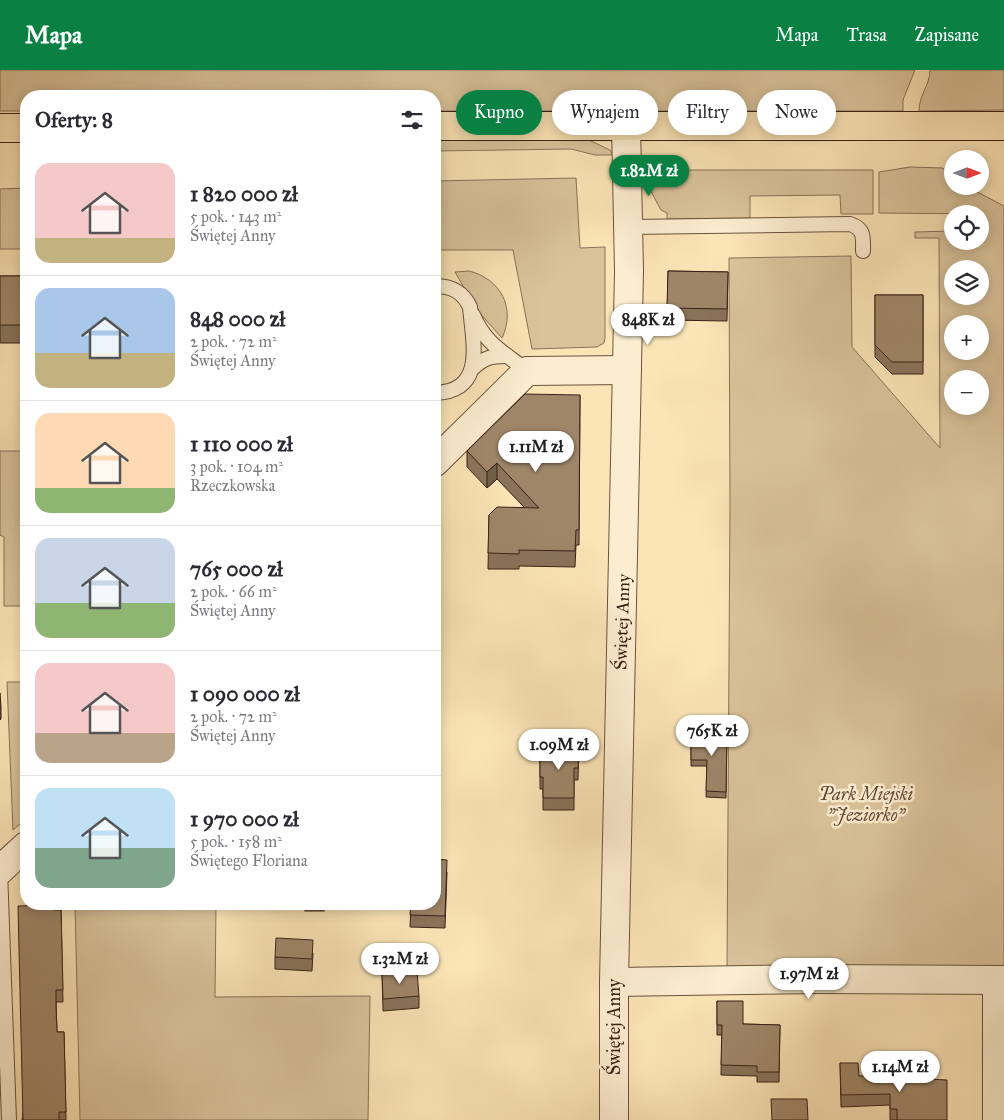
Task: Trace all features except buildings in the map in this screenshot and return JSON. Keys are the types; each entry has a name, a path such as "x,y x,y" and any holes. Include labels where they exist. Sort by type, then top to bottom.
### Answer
{"main road":[{"path":"441,126 552,125"},
{"path":"658,125 1004,126"},
{"path":"0,128 20,128"}],"street":[{"name":"Świętej Anny","path":"614,1120 614,982 627,370 626,135"},
{"path":"441,455 516,363 627,370"},
{"path":"0,870 20,852"},
{"path":"614,982 818,979 1001,980 997,1120"}],"lane":[{"path":"628,227 850,224 858,227 863,233 864,251"},
{"path":"441,286 450,287 459,291 466,298 484,335 516,363"},
{"path":"470,307 473,368"},
{"path":"441,392 454,391 463,386 473,368 482,360 493,356 516,363"},
{"path":"0,870 9,1120"}],"green space":[{"path":"0,70 915,70 903,100 903,111 836,111 836,90 757,90 757,111 747,111 747,90 668,90 668,111 658,111 658,90 552,90 552,111 542,111 542,90 456,90 456,111 441,111 441,90 20,90 20,111 0,111"},
{"path":"930,70 1004,70 1004,110 919,111 919,105"},
{"path":"441,140 589,140 610,150 613,155 595,155 571,149 441,151"},
{"name":"Park Miejski \"Jeziorko\"","path":"910,167 943,168 944,195 983,195 1004,206 1004,967 727,967 730,507 729,258 851,256 852,347 940,448 939,238 915,238 915,232 944,231 944,250 989,250 989,205 944,205 944,214 879,213 879,172"},
{"path":"650,170 873,170 873,214 841,214 840,195 750,196 750,218 667,219 667,213 661,210 646,182 646,174"},
{"path":"576,178 580,248 605,247 604,343 597,347 532,349 513,250 441,250 441,181"},
{"path":"20,188 20,249 0,249 0,189"},
{"path":"469,271 490,281 503,296 507,316 502,338 477,310 455,272"},
{"path":"0,451 20,451 20,606 4,606 4,537 0,535"},
{"path":"7,682 20,682 20,824 13,830"},
{"path":"75,910 216,910 215,997 370,996 368,1120 80,1120"}]}
